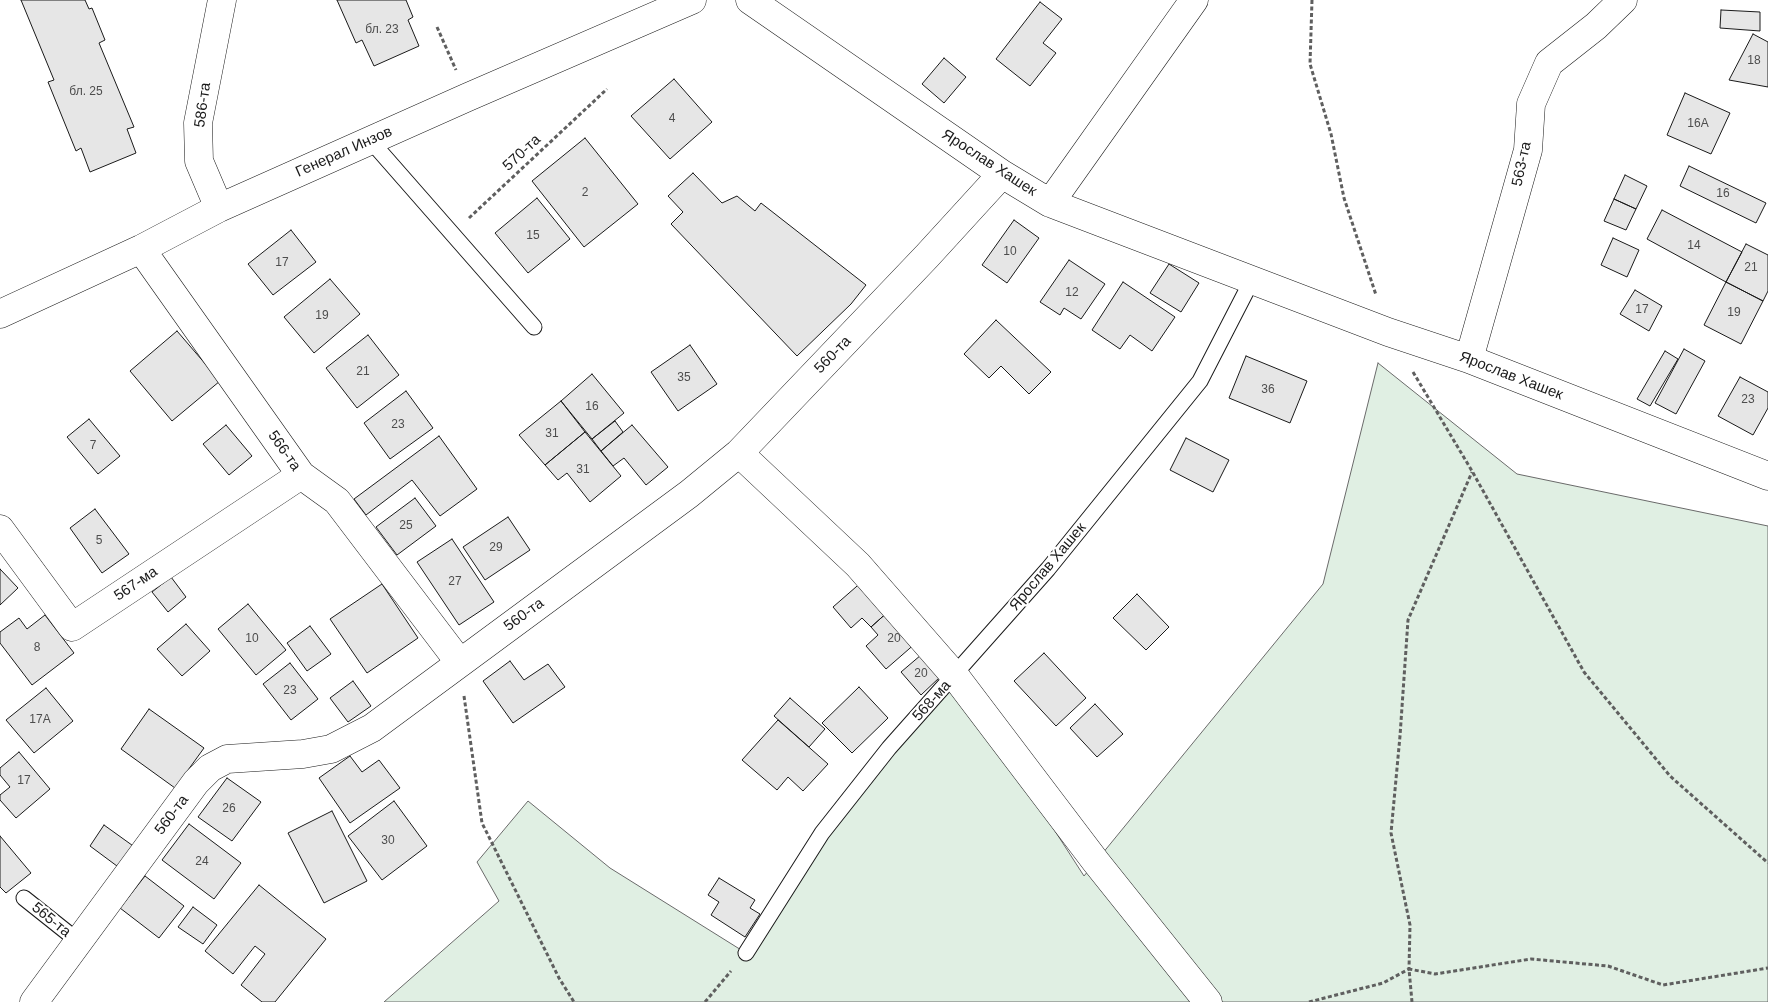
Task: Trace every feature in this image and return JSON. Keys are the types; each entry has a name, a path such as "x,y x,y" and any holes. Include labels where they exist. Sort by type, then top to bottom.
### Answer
{"street":[{"name":"586-та","path":"219,208 200,161 198,123 222,0"},
{"name":"Генерал Инзов","path":"0,314 141,249 219,208 692,0"},
{"name":"Ярослав Хашек","path":"750,0 1002,174 1050,203 1388,332 1469,359 1768,476"},
{"path":"1050,203 1194,0"},
{"name":"563-та","path":"1469,359 1528,150 1531,104 1534,96 1549,63 1596,26 1623,0"},
{"name":"560-та","path":"34,1002 196,782 210,768 227,758 303,754 331,749 372,728 689,494 739,453 927,256 1002,174"},
{"name":"566-та","path":"141,249 301,475 337,501 460,663"},
{"name":"568-ма","path":"739,453 858,565 955,676"},
{"name":"567-ма","path":"0,529 72,627 301,475"},
{"path":"955,676 1096,862 1208,1002"}],"lane":[{"path":"370,140 534,327"},
{"name":"Ярослав Хашек","path":"955,676 1048,569 1200,381 1252,280"},
{"name":"568-ма","path":"746,953 822,833 889,748 955,676"},
{"name":"565-та","path":"24,898 78,941"}],"path":[{"path":"1312,0 1310,64 1331,134 1344,198 1388,332 1472,471 1584,672 1670,776 1768,863"},
{"path":"437,27 468,97"},
{"name":"570-та","path":"452,234 607,89"},
{"path":"1412,1002 1409,969 1410,925 1391,833 1408,620 1472,471"},
{"path":"460,663 482,823 559,978 574,1002"},
{"path":"705,1002 746,953"},
{"path":"1309,1002 1383,983 1409,969 1434,974 1531,959 1608,966 1663,985 1768,968"}],"green space":[{"path":"1378,363 1517,474 1768,526 1768,1002 384,1002 499,901 477,862 528,801 610,868 746,953 822,833 955,676 1084,876 1323,584"}],"building":[{"path":"21,0 85,0 89,9 92,8 105,40 99,43 134,127 127,129 136,153 90,172 81,148 76,151 48,82 54,80"},
{"path":"337,0 406,0 413,17 408,20 419,46 374,66 362,40 356,43"},
{"path":"1040,2 1062,19 1043,43 1056,53 1030,86 996,59"},
{"path":"1721,10 1760,12 1760,31 1720,28"},
{"path":"1753,34 1768,42 1768,87 1729,80"},
{"path":"944,58 966,77 944,103 922,84"},
{"path":"674,79 712,122 670,159 631,116"},
{"path":"1685,93 1730,113 1711,154 1667,135"},
{"path":"585,138 638,204 584,247 532,181"},
{"path":"1689,166 1766,203 1756,223 1680,186"},
{"path":"693,173 722,203 737,196 755,211 761,203 866,285 851,304 797,356 671,224 683,212 668,196"},
{"path":"1625,175 1647,186 1636,209 1614,199"},
{"path":"537,198 570,239 528,273 495,233"},
{"path":"1614,199 1636,209 1626,230 1604,221"},
{"path":"1662,210 1742,252 1726,282 1647,239"},
{"path":"1014,220 1039,238 1007,283 982,265"},
{"path":"291,230 316,262 273,295 248,264"},
{"path":"1613,238 1639,250 1627,277 1601,265"},
{"path":"1746,244 1768,255 1768,291 1763,301 1726,282"},
{"path":"1069,260 1105,284 1081,319 1064,308 1060,315 1040,302"},
{"path":"1169,264 1199,283 1181,312 1150,293"},
{"path":"330,279 360,314 314,353 284,317"},
{"path":"1123,282 1175,317 1152,351 1130,335 1120,349 1092,330"},
{"path":"1726,282 1763,301 1741,344 1704,325"},
{"path":"1635,290 1662,306 1649,331 1620,314"},
{"path":"996,320 1051,372 1029,394 1001,366 989,378 964,354"},
{"path":"177,331 220,381 172,421 130,371"},
{"path":"368,335 399,375 357,408 326,368"},
{"path":"690,345 717,384 678,411 651,372"},
{"path":"1684,349 1705,361 1676,414 1655,403"},
{"path":"1665,351 1678,359 1650,406 1637,399"},
{"path":"1246,356 1307,381 1290,423 1229,398"},
{"path":"592,374 624,413 592,439 561,401"},
{"path":"1740,377 1768,392 1768,408 1753,435 1718,416"},
{"path":"406,391 433,428 390,459 364,423"},
{"path":"561,401 585,432 545,465 519,435"},
{"path":"89,419 120,456 98,474 67,437"},
{"path":"615,421 623,432 601,451 592,439"},
{"path":"226,425 252,456 229,475 203,444"},
{"path":"632,425 668,467 646,485 624,458 613,466 601,451"},
{"path":"585,432 621,476 590,502 567,473 558,480 545,465"},
{"path":"439,436 477,489 440,516 412,480 366,515 354,499"},
{"path":"1186,438 1229,460 1213,492 1170,470"},
{"path":"415,498 436,526 397,555 376,527"},
{"path":"95,509 129,554 102,573 70,528"},
{"path":"508,517 530,550 485,580 463,547"},
{"path":"452,539 494,602 459,625 417,562"},
{"path":"0,569 18,588 0,605"},
{"path":"171,577 186,597 168,612 152,592"},
{"path":"864,580 890,610 871,627 862,618 851,628 833,607"},
{"path":"382,584 418,638 367,673 330,619"},
{"path":"1137,594 1169,627 1146,650 1113,618"},
{"path":"248,604 286,650 256,675 218,629"},
{"path":"890,610 917,642 886,669 866,646 878,635 871,627"},
{"path":"45,615 74,653 32,685 0,643 0,632 19,618 27,629"},
{"path":"186,624 210,651 182,676 157,649"},
{"path":"310,626 331,654 307,671 287,643"},
{"path":"1044,653 1086,698 1056,726 1014,681"},
{"path":"921,655 940,677 921,695 901,672"},
{"path":"510,661 524,680 548,664 565,687 513,723 483,681"},
{"path":"290,663 318,699 291,720 263,684"},
{"path":"353,681 371,706 348,722 330,698"},
{"path":"859,687 888,718 852,753 822,723"},
{"path":"46,688 73,721 34,753 6,720"},
{"path":"790,698 825,729 809,747 774,716"},
{"path":"1095,704 1123,734 1097,757 1070,728"},
{"path":"149,709 204,748 175,788 121,749"},
{"path":"778,720 828,764 803,791 788,777 777,790 742,760"},
{"path":"19,752 50,789 16,818 0,800 0,795 10,787 0,775 0,768"},
{"path":"350,756 362,772 379,760 400,788 350,823 319,778"},
{"path":"227,778 261,802 232,841 198,817"},
{"path":"394,801 427,846 382,880 348,836"},
{"path":"332,811 367,881 324,903 288,833"},
{"path":"189,824 241,863 214,899 162,860"},
{"path":"104,825 136,848 121,869 90,846"},
{"path":"0,836 31,873 6,893 0,887"},
{"path":"145,876 184,906 159,938 120,908"},
{"path":"719,878 755,900 750,908 760,914 745,937 711,915 719,902 708,895"},
{"path":"259,885 326,939 275,1002 262,1002 241,985 265,954 255,946 233,974 205,951"},
{"path":"193,907 217,925 203,944 178,927"}]}
